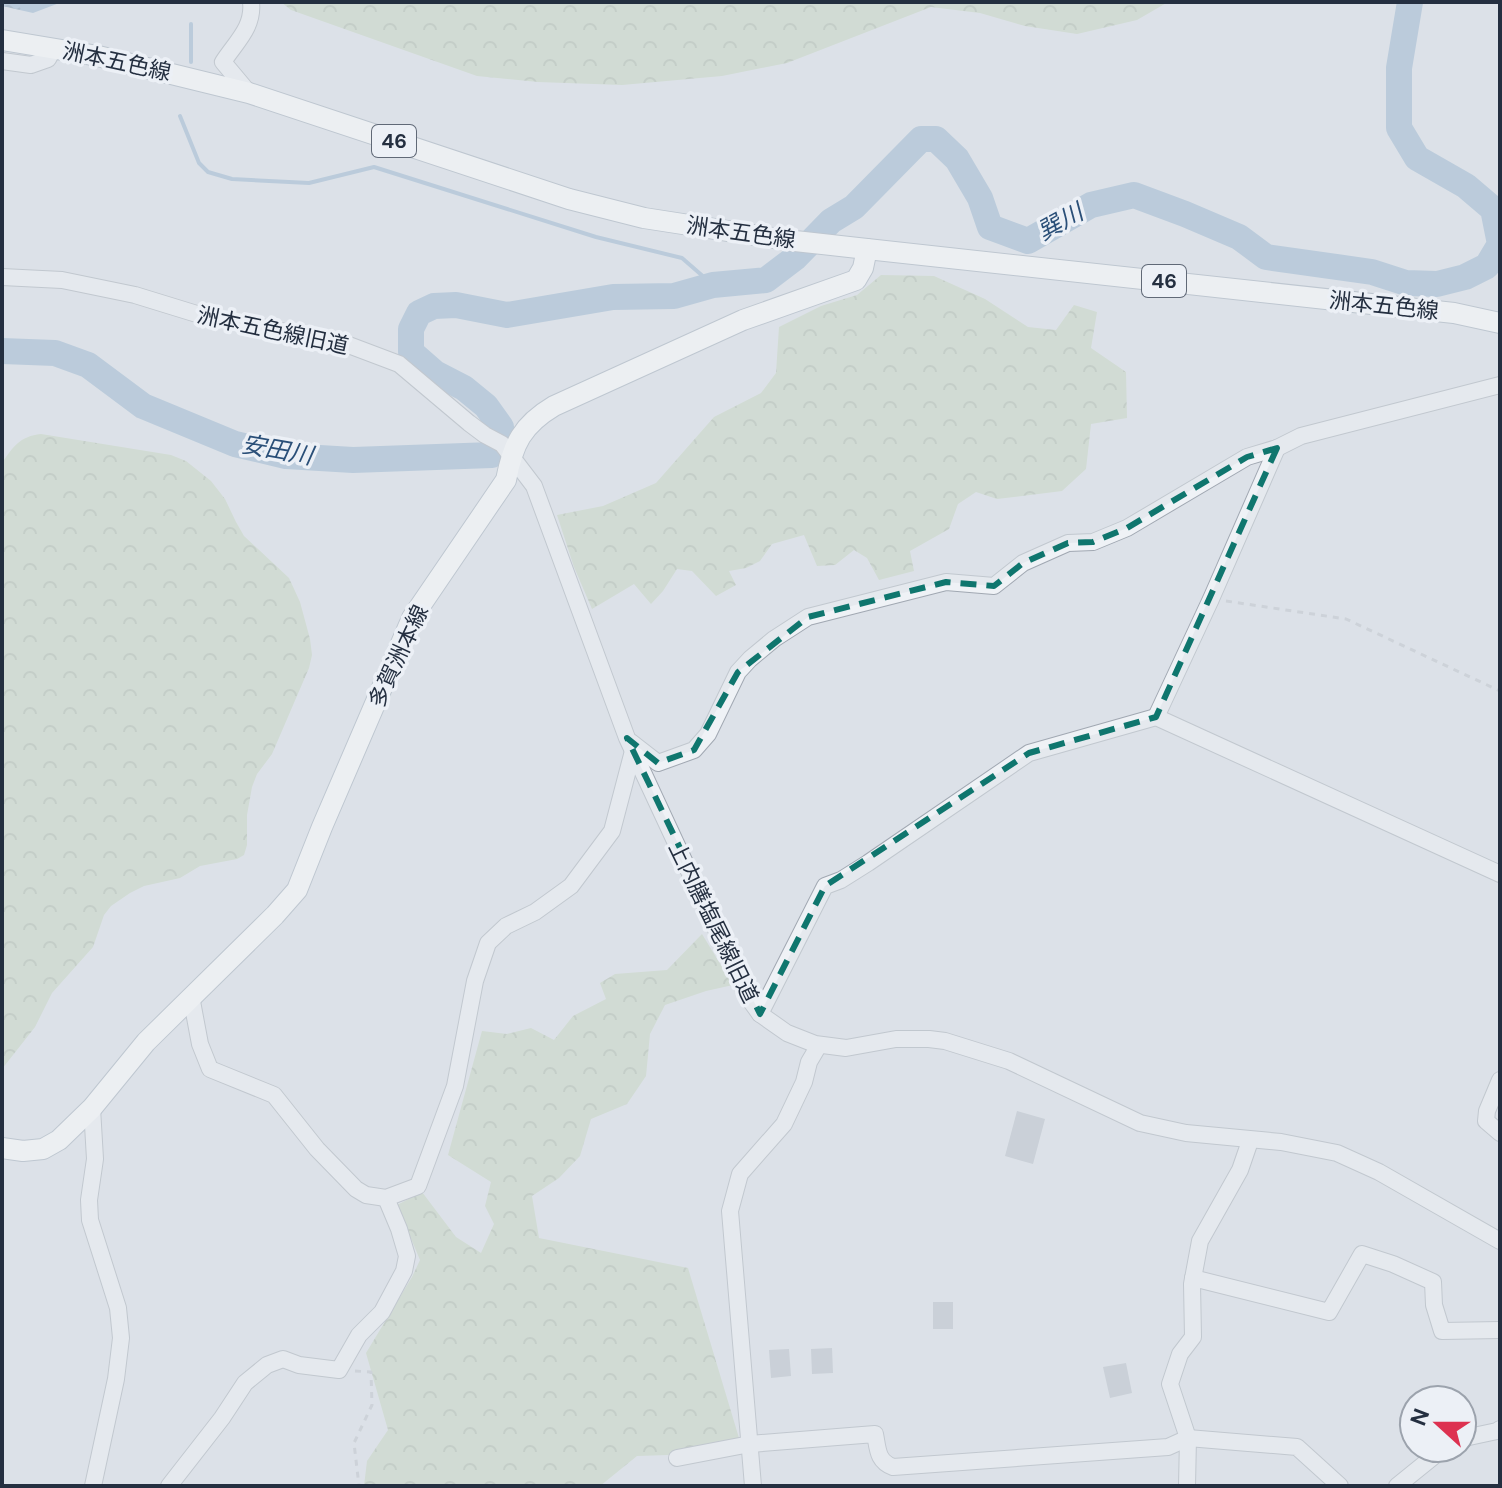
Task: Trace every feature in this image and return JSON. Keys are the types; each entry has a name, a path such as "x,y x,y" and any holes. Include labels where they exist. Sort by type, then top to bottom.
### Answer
{"main road":[{"name":"洲本五色線","path":"2,40 127,63 249,93 569,199 644,218 786,240 1454,313 1500,323"},
{"name":"多賀洲本線","path":"2,1148 23,1151 43,1149 59,1140 92,1108 146,1042 297,890 412,618 506,480 506,450 534,418 743,320 856,280 863,268 867,249"}],"street":[{"path":"249,93 223,62 245,34 252,12 251,2"},
{"path":"2,61 31,65 48,59 54,48"},
{"name":"洲本五色線旧道","path":"2,277 62,280 135,295 200,315 346,344 399,364 506,450"},
{"path":"191,996 200,1044 210,1069 274,1095 317,1149 356,1189 366,1195 386,1198 418,1186 455,1086 475,981 488,943 506,926 535,912 571,886 612,831 630,744 658,763 694,750 708,734 738,672 774,639 808,617 946,582 994,586 1023,563 1068,543 1093,542 1127,528 1247,457 1277,448 1301,436 1500,385"},
{"path":"1156,717 1277,448"},
{"name":"上内膳塩尾線旧道","path":"506,450 534,486 630,744 747,996 760,1014 787,1033 819,1045 846,1048 896,1039 958,1043 1009,1061 1140,1123 1186,1133 1281,1142 1337,1153 1379,1172 1500,1241"},
{"path":"760,1014 825,886 868,863 1029,753 1156,717 1500,874"},
{"path":"753,1486 730,1211 740,1174 784,1124 819,1045"},
{"path":"1500,1080 1486,1121 1500,1133"},
{"path":"92,1108 95,1159 89,1200 90,1220 118,1308 121,1338 116,1379 93,1486"},
{"path":"1187,1486 1188,1438 1170,1384 1180,1354 1193,1337 1193,1278 1200,1241 1240,1170 1250,1141"},
{"path":"169,1486 245,1383 267,1365 283,1359 299,1365 339,1370 359,1335 382,1312 404,1271 407,1256 386,1198"},
{"path":"1193,1278 1329,1312 1362,1254 1433,1282 1434,1305 1442,1331 1500,1330"},
{"path":"1478,1435 1500,1429"},
{"path":"677,1458 750,1444 875,1434 879,1457 893,1467 1168,1447 1188,1438 1297,1447 1340,1486"},
{"path":"1397,1486 1424,1464"}],"path":[{"path":"1211,599 1346,619 1500,691"},
{"path":"339,1370 371,1372 372,1405 354,1443 359,1486"}],"highlighted area":[{"path":"1277,448 1156,717 1029,753 825,886 760,1014 627,738 658,763 694,750 738,672 808,617 946,582 994,586 1023,563 1068,543 1093,542 1127,528 1247,457"}],"green space":[{"path":"281,2 1168,2 1137,20 1077,34 1025,26 980,13 931,7 787,63 722,76 622,85 477,76 291,10"},
{"path":"881,275 934,276 985,299 1028,327 1056,330 1074,305 1097,312 1091,348 1126,372 1127,418 1091,424 1086,469 1062,491 997,499 976,492 958,504 949,529 910,551 914,571 879,580 867,558 854,550 835,565 817,566 804,535 772,544 760,561 729,571 736,585 716,596 692,571 677,569 651,604 634,584 592,609 557,515 603,506 656,483 714,417 761,393 776,373 779,327 821,306 857,295"},
{"path":"41,434 171,455 186,461 211,481 225,499 244,536 289,578 300,602 312,655 272,754 257,774 252,787 244,855 200,866 180,878 144,886 111,906 104,915 93,947 52,993 35,1027 2,1069 2,463 22,440"},
{"path":"702,934 733,985 665,1005 650,1034 646,1076 627,1104 591,1119 580,1156 559,1178 532,1196 539,1238 688,1268 739,1438 668,1455 637,1456 600,1486 364,1486 367,1461 388,1430 366,1353 420,1260 397,1205 422,1192 456,1237 481,1253 494,1224 485,1206 491,1182 448,1155 482,1031 507,1034 531,1028 554,1040 573,1016 606,999 600,983 615,974 667,970"}],"water":[{"path":"2,2 62,2 33,13 2,6"}],"building":[{"path":"1017,1111 1045,1119 1033,1164 1005,1156"},
{"path":"933,1302 953,1302 953,1329 933,1329"},
{"path":"832,1348 833,1373 812,1374 811,1349"},
{"path":"789,1349 791,1376 771,1378 769,1350"},
{"path":"1126,1363 1132,1393 1110,1398 1103,1367"}],"waterway":[{"name":"巽川","path":"2,351 55,353 88,365 143,406 235,444 286,456 353,460 492,455 501,427 486,406 464,388 435,373 411,352 411,329 419,313 434,306 456,305 507,315 613,297 674,296 713,285 766,280 795,258 831,221 854,207 921,139 936,139 957,159 980,198 990,227 1028,241 1091,205 1134,195 1239,237 1266,257 1372,272 1406,283 1437,284 1465,277 1487,266 1500,244 1493,209 1466,186 1417,158 1399,128 1399,68 1410,2"},
{"path":"191,24 191,62"},
{"path":"180,116 199,163 208,172 232,179 309,183 374,167 596,237 682,258 713,285"}],"water label":[{"name":"安田川","path":"277,450"}]}
